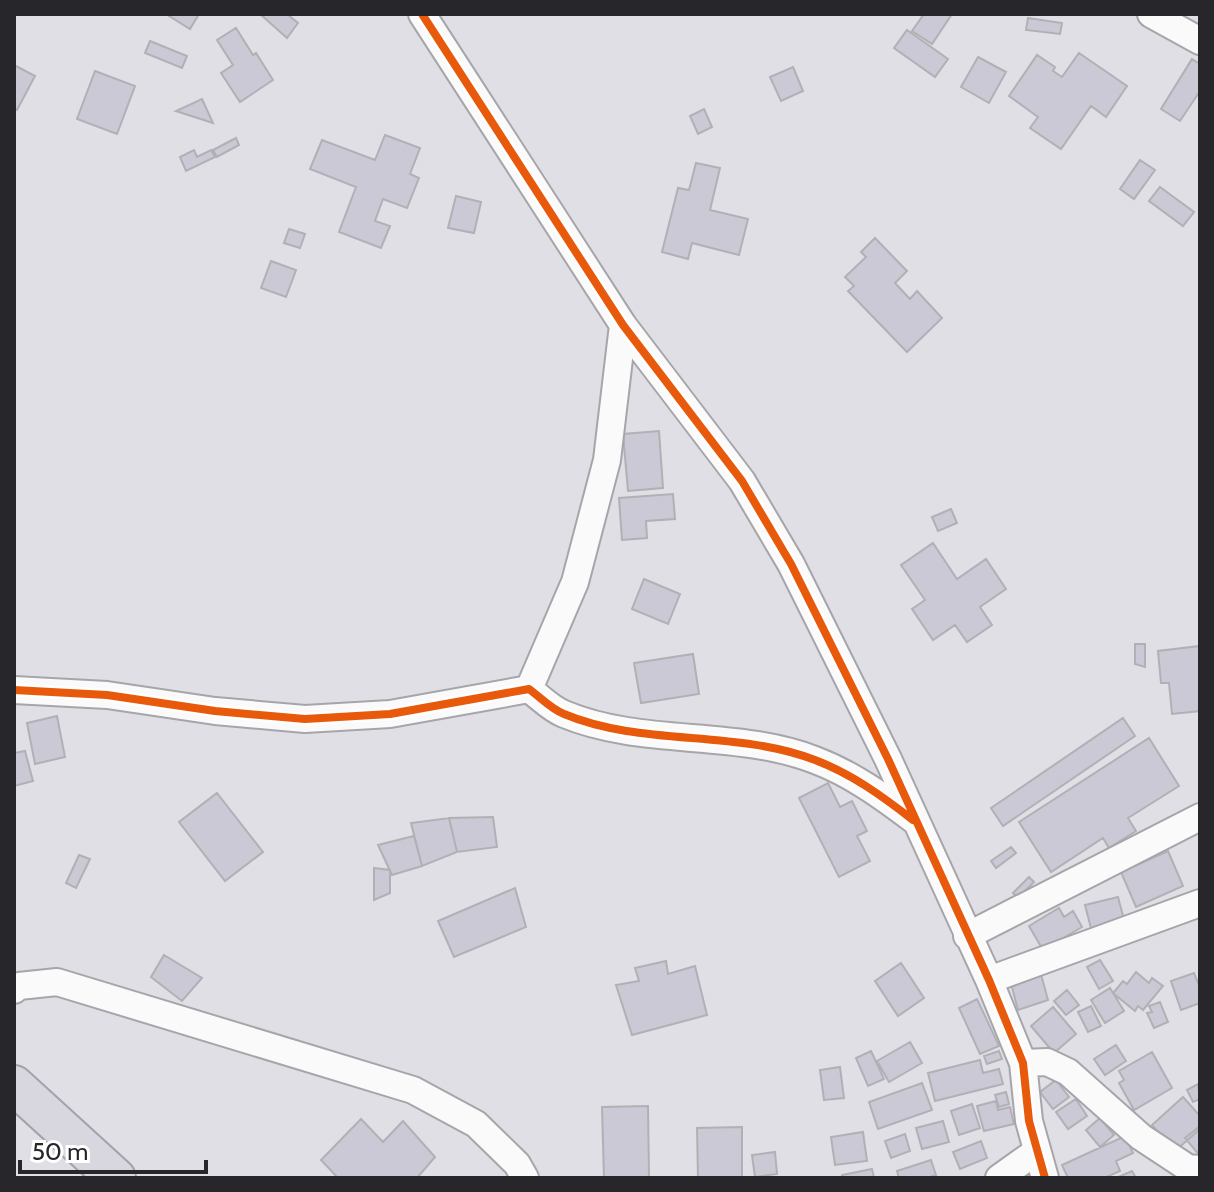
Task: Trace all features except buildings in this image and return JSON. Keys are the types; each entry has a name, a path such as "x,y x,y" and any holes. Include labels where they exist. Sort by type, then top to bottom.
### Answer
{"highway":[{"path":"14,1085 116,1178"}],"street":[{"path":"422,14 623,325 742,481 791,564 841,663 989,980 1023,1063 1029,1121 1045,1178"},
{"path":"1151,14 1200,41"},
{"path":"529,689 575,582 607,460 623,325"},
{"path":"14,690 107,695 215,711 305,719 390,714 529,689 561,713 616,730 752,745 813,759 863,782 916,822"},
{"path":"967,936 1200,817"},
{"path":"989,980 1200,903"},
{"path":"14,990 19,986 57,982 413,1090 476,1124 517,1164 525,1178"},
{"path":"1023,1063 1047,1062 1068,1072 1141,1137 1188,1168 1200,1169"},
{"path":"999,1178 1037,1151"}],"cycle path":[{"path":"422,14 623,325 742,481 791,564 888,759 989,980 1023,1063 1029,1121 1045,1178"},
{"path":"14,690 107,695 215,711 305,719 390,714 529,689 559,712 594,724 625,731 753,744 815,760 866,786 913,820"}]}
